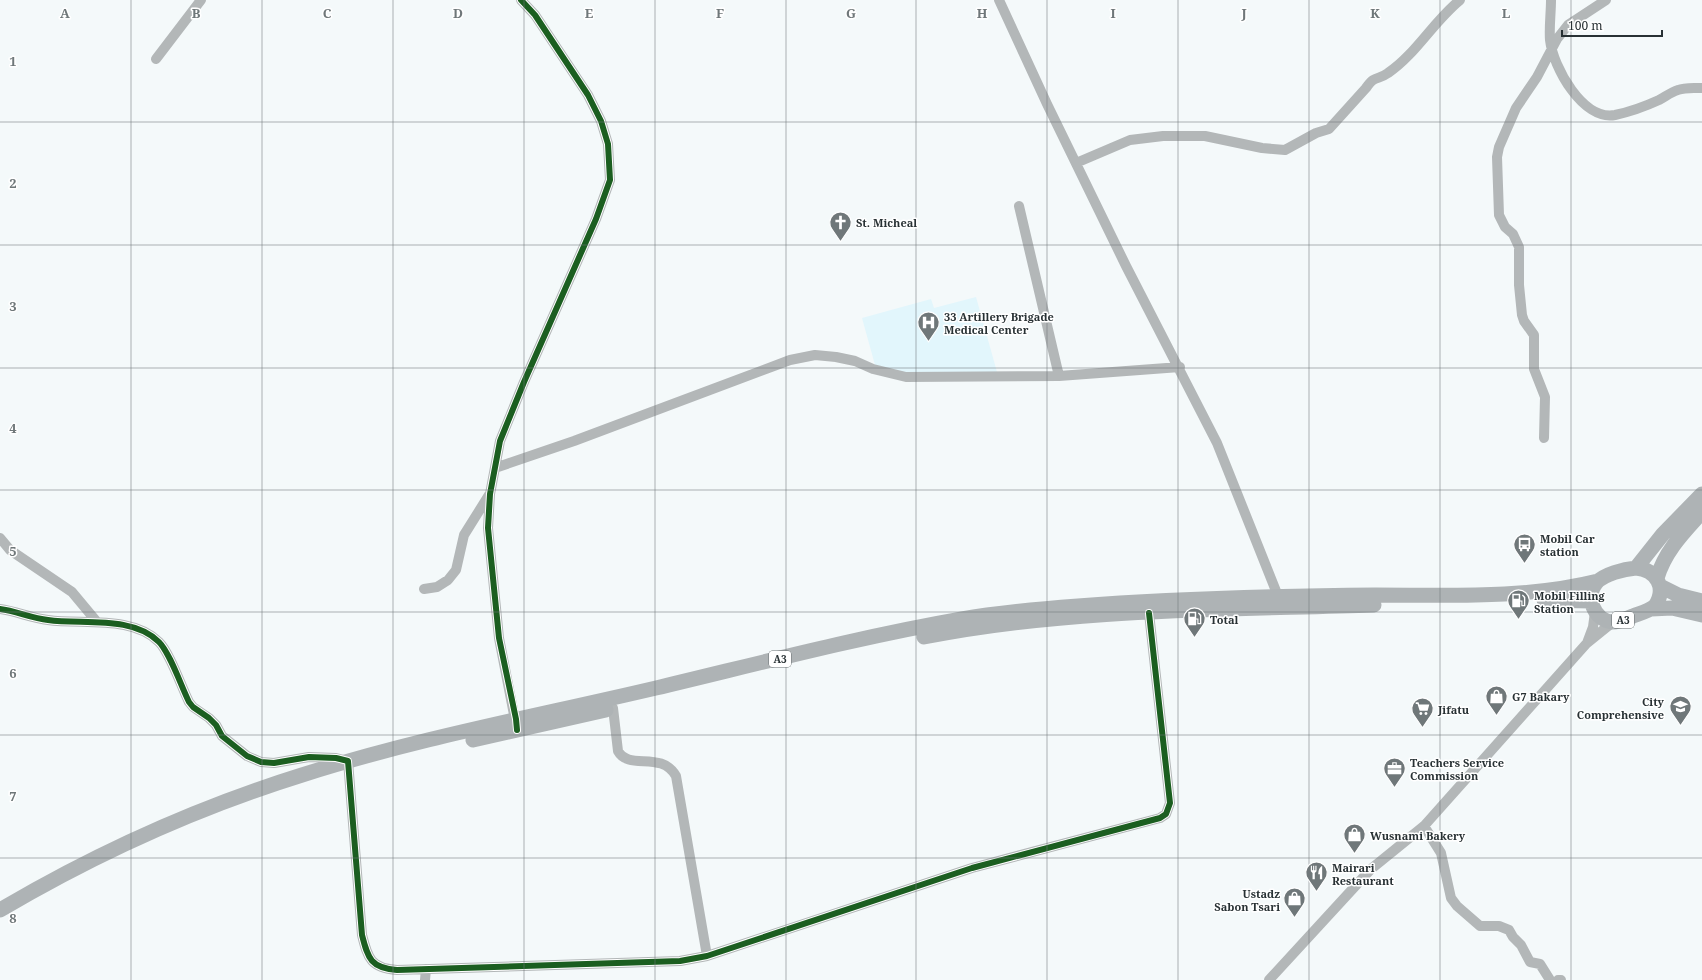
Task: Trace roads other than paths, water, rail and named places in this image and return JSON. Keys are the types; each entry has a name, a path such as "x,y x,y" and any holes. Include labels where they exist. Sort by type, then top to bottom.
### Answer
{"highway":[{"path":"1702,494 1663,534 1636,568 1646,570 1658,582 1678,595 1702,601"},
{"path":"1651,609 1658,602 1658,582 1661,564 1669,551 1702,512"},
{"name":"A3","path":"0,921 103,860 348,766 418,748 874,642 982,627 1149,607 1278,596 1524,593 1560,590 1598,582 1603,578 1636,568"},
{"path":"1593,606 1593,590 1598,582"},
{"name":"A3","path":"1149,607 1523,600 1593,606 1603,619 1614,622 1651,609"},
{"path":"1651,609 1672,608 1702,615"},
{"name":"A3","path":"516,725 613,708 656,693"},
{"name":"A3","path":"0,910 225,802 317,770 348,766"}],"street":[{"path":"156,59 201,0"},
{"path":"999,0 1126,266 1180,367 1217,444 1278,596"},
{"path":"1076,163 1130,140 1163,136 1205,136 1279,150 1292,148 1316,133 1329,129 1366,88 1370,81 1388,74 1406,58 1445,13 1460,0"},
{"path":"1551,0 1552,48 1556,62 1570,88 1587,106 1605,115 1627,112 1658,100 1678,89 1702,88"},
{"path":"1544,438 1545,397 1534,369 1534,335 1524,321 1522,315 1519,285 1519,247 1513,234 1506,227 1500,215 1497,156 1516,108 1537,77 1564,29 1606,0"},
{"path":"516,725 499,638 488,528 490,494 500,442 596,219 610,180 608,144 601,121 588,95 526,2"},
{"path":"1019,206 1059,376"},
{"path":"495,468 574,441 790,360 815,356 836,357 855,361 873,369 906,377 1059,376 1180,367"},
{"path":"424,589 437,587 448,580 456,570 464,535 490,494"},
{"path":"0,538 10,550 72,592 97,622"},
{"path":"1587,643 1593,627 1593,606"},
{"path":"0,610 49,620 97,622 142,630 159,642 193,707 209,718 216,725 222,736 247,756 264,763 319,757 348,766 362,936 366,952 374,964 383,969 426,969 665,962 707,956 972,868 1160,818 1166,814 1170,803 1149,607"},
{"path":"1269,980 1371,869 1424,826 1587,643 1614,622"},
{"path":"613,708 618,750 621,756 630,760 662,763 672,770 676,776 707,956"},
{"path":"301,758 312,764 317,770"},
{"path":"1424,826 1441,853 1451,898 1457,906 1480,926 1499,926 1509,930 1513,937 1521,945 1530,962 1540,964 1550,980"},
{"path":"425,980 426,969"}],"place":[{"name":"St. Micheal","path":"841,242"},
{"name":"33 Artillery Brigade Medical Center","path":"928,342"},
{"name":"Mobil Car station","path":"1524,564"},
{"name":"Mobil Filling Station","path":"1519,620"},
{"name":"Total","path":"1195,638"},
{"name":"G7 Bakary","path":"1497,716"},
{"name":"City Comprehensive","path":"1680,726"},
{"name":"Jifatu","path":"1422,728"},
{"name":"Teachers Service Commission","path":"1395,788"},
{"name":"Wusnami Bakery","path":"1355,854"},
{"name":"Mairari Restaurant","path":"1316,892"},
{"name":"Ustadz Sabon Tsari","path":"1295,918"}]}
